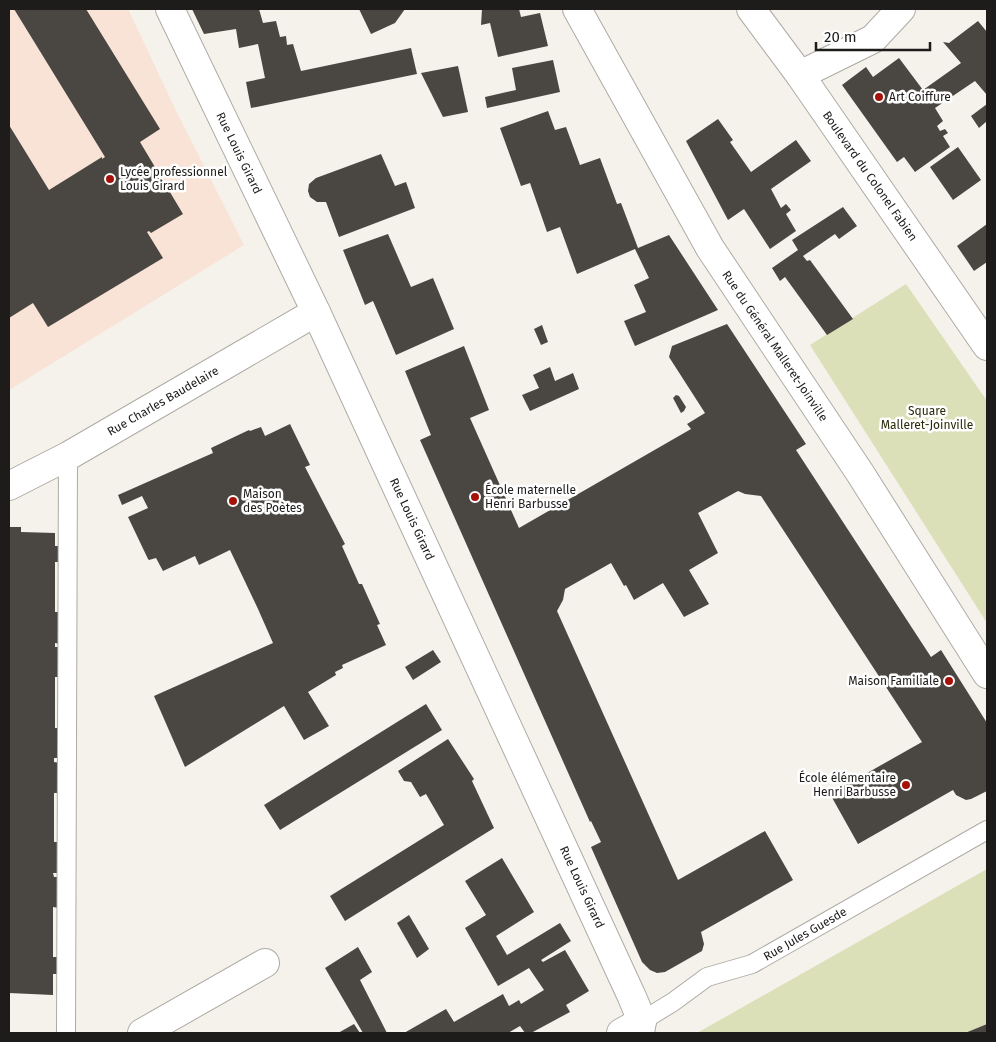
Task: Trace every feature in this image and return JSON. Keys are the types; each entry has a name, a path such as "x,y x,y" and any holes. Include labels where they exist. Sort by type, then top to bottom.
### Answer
{"street":[{"name":"Rue Louis Girard","path":"170,9 316,312 635,1029"},
{"name":"Rue du Général Malleret-Joinville","path":"577,9 710,248 860,473 987,674"},
{"name":"Boulevard du Colonel Fabien","path":"751,9 800,75 987,346"},
{"path":"800,75 873,39 901,9"},
{"name":"Rue Charles Baudelaire","path":"9,486 68,456 316,312"},
{"path":"142,1033 264,963"}],"lane":[{"path":"66,1033 68,456"},
{"name":"Rue Jules Guesde","path":"635,1029 707,977 752,964 987,830"}],"shaded area":[{"name":"Lycée professionnel Louis Girard","path":"9,9 128,9 177,113 244,245 9,390"}],"green space":[{"name":"Square Malleret-Joinville","path":"906,284 987,401 987,623 810,345"},
{"path":"987,869 987,1024 965,1033 697,1033"}],"building":[{"path":"14,9 86,9 160,129 140,142 183,214 151,233 147,232 163,258 48,327 33,303 9,318 9,125 49,190 102,157 102,159 105,157"},
{"path":"192,9 259,9 263,23 276,21 280,37 286,36 287,45 293,44 301,71 411,48 417,74 251,108 246,82 265,78 258,44 239,48 236,29 204,34"},
{"path":"359,9 405,9 395,23 371,34"},
{"path":"482,9 519,9 521,17 540,13 548,46 498,57 490,23 481,25"},
{"path":"978,21 987,32 987,95 975,81 935,108 943,121 937,126 940,131 945,129 948,133 943,136 950,147 915,172 904,157 897,162 842,85 866,67 873,77 899,58 923,90 961,63 943,42 949,43"},
{"path":"553,60 560,92 487,108 485,97 516,90 512,68"},
{"path":"458,66 468,112 443,117 421,73"},
{"path":"987,104 987,121 979,128 971,116"},
{"path":"548,111 555,130 566,127 580,165 600,158 617,204 621,203 638,248 669,235 718,310 635,346 624,321 646,312 634,285 649,278 635,249 577,274 560,227 547,232 530,183 521,186 500,128"},
{"path":"718,119 733,140 730,142 751,172 796,140 811,161 771,189 781,208 786,204 791,210 786,214 796,231 770,249 744,209 728,220 686,141"},
{"path":"958,147 981,180 953,200 930,167"},
{"path":"381,154 395,186 406,182 415,208 339,237 326,202 317,202 310,197 308,191 309,184 316,178"},
{"path":"843,207 857,226 839,239 835,234 803,256 807,261 810,260 853,319 827,335 785,277 780,281 772,268 798,250 792,240"},
{"path":"987,224 987,262 974,271 957,246"},
{"path":"388,234 411,287 433,278 454,329 396,355 373,301 365,305 343,250"},
{"path":"727,324 806,444 796,450 931,657 941,650 987,723 987,791 966,800 956,795 953,790 858,844 830,794 922,742 761,496 738,491 698,513 718,553 689,570 709,604 684,617 663,583 634,600 611,563 565,589 563,600 557,611 678,880 765,831 793,880 701,932 704,944 702,951 665,972 657,973 650,970 642,962 591,847 601,842 590,822 420,440 431,435 405,371 464,346 489,410 470,418 519,528 691,429 687,424 705,413 669,357 672,346"},
{"path":"542,325 548,342 541,345 534,329"},
{"path":"550,367 555,381 573,373 579,389 530,411 522,395 539,388 533,375"},
{"path":"676,395 679,396 686,407 681,413 673,398"},
{"path":"290,424 310,465 305,467 345,544 342,546 380,624 377,625 386,645 342,665 343,668 335,672 336,675 308,692 329,726 304,740 284,706 185,767 154,696 273,643 230,550 199,565 195,556 163,571 156,558 148,559 128,517 148,508 142,496 122,505 118,495 213,453 211,448 249,430 261,427 265,436"},
{"path":"9,527 21,527 21,532 55,533 55,546 60,546 60,562 55,562 55,612 60,612 60,644 55,643 55,647 60,647 60,677 55,677 55,728 60,728 60,758 54,758 54,762 60,763 60,793 54,793 54,842 59,842 60,873 53,873 54,877 59,877 59,908 53,907 53,957 59,957 59,974 53,974 53,995 9,993"},
{"path":"433,650 441,662 413,680 405,667"},
{"path":"426,704 442,730 280,830 264,805"},
{"path":"448,739 474,779 472,781 494,828 345,921 330,896 444,825 426,794 420,797 411,782 404,781 398,771"},
{"path":"502,858 534,912 496,936 507,955 560,923 571,941 541,960 543,962 565,950 589,991 566,1005 570,1012 531,1033 525,1033 520,1026 508,1033 404,1033 446,1009 454,1022 503,994 509,1006 519,1000 521,1004 544,990 529,968 498,986 465,928 486,915 465,881"},
{"path":"409,915 429,949 417,958 397,923"},
{"path":"358,947 372,972 360,980 387,1033 363,1033 325,968"},
{"path":"354,1024 360,1033 338,1033"},
{"path":"987,1024 987,1033 965,1033"}],"place":[{"name":"Art Coiffure","path":"879,97"},
{"name":"Lycée professionnel Louis Girard","path":"110,179"},
{"name":"École maternelle Henri Barbusse","path":"475,497"},
{"name":"Maison des Poètes","path":"233,501"},
{"name":"Maison Familiale","path":"949,681"},
{"name":"École élémentaire Henri Barbusse","path":"906,785"}]}
